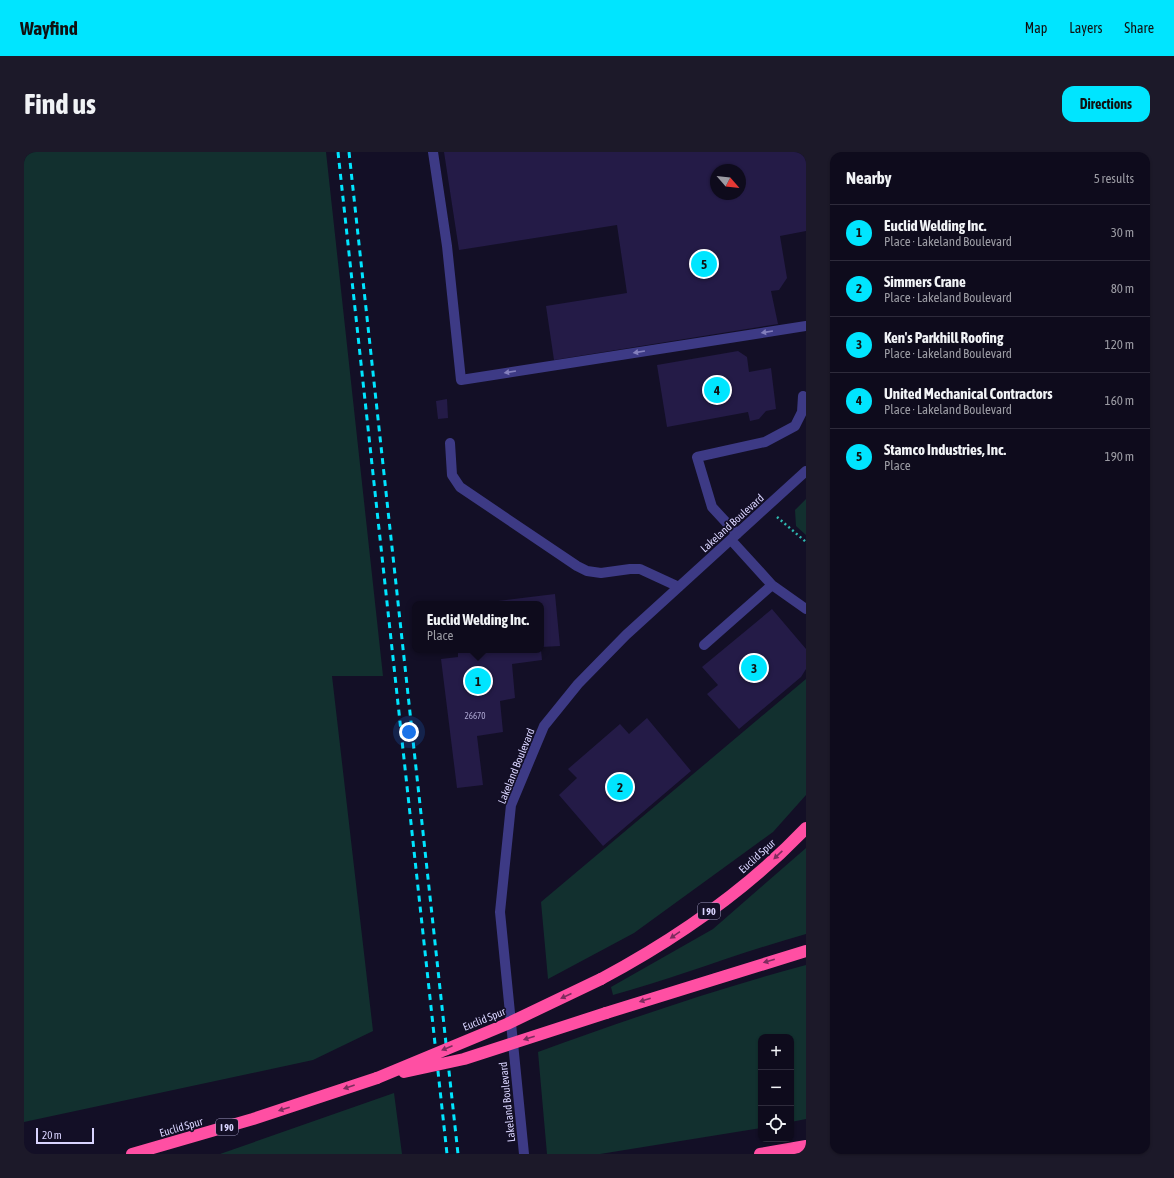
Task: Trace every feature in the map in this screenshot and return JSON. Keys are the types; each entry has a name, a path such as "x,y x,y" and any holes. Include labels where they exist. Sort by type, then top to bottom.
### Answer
{"highway":[{"name":"Euclid Spur","path":"132,1154 253,1119 377,1078 507,1024 601,979 635,961 696,921 751,879 806,828"},
{"path":"377,1078 464,1059 806,950"},
{"path":"760,1154 806,1146"}],"street":[{"path":"433,152 447,246 461,380 806,326"},
{"path":"803,396 802,412 794,426 765,442 697,457 712,508 772,585 806,609"},
{"path":"450,443 452,475 460,487 577,566 587,571 601,573 640,569 679,587"},
{"name":"Lakeland Boulevard","path":"524,1154 500,912 511,804 544,726 578,684 626,635 806,472"},
{"path":"704,645 772,585"}],"path":[{"path":"767,507 806,542"}],"green space":[{"path":"24,152 326,152 383,676 332,676 373,1031 313,1060 24,1122"},
{"path":"806,499 806,535 796,526 795,510"},
{"path":"806,679 806,795 773,832 634,933 548,979 541,902"},
{"path":"806,848 806,934 613,995 611,987 713,929"},
{"path":"806,965 806,1119 794,1121 794,1034 758,1034 758,1128 600,1154 547,1154 538,1052 604,1028 739,984"},
{"path":"394,1093 402,1154 220,1154"}],"building":[{"path":"444,152 806,152 806,231 780,236 787,278 779,290 771,291 778,324 554,360 546,306 627,293 617,225 459,250"},
{"path":"738,351 747,357 749,372 771,368 776,409 766,411 759,419 750,421 748,412 667,427 657,365"},
{"path":"447,399 448,418 438,419 436,401"},
{"path":"555,594 560,646 544,647 544,601 498,601"},
{"path":"772,609 806,649 806,669 801,677 739,729 707,694 718,685 702,667"},
{"path":"458,653 541,653 542,660 512,664 515,698 500,701 503,732 477,736 483,785 457,788 441,659 458,657"},
{"path":"647,718 691,771 603,846 559,795 577,778 568,769 620,724 629,734"}],"railway":[{"path":"338,152 447,1154"},
{"path":"349,152 458,1154"}],"place":[{"name":"Stamco Industries, Inc.","path":"704,264"},
{"name":"United Mechanical Contractors","path":"717,390"},
{"name":"Ken's Parkhill Roofing","path":"754,668"},
{"name":"Euclid Welding Inc.","path":"478,681"},
{"name":"Simmers Crane","path":"620,787"}]}
